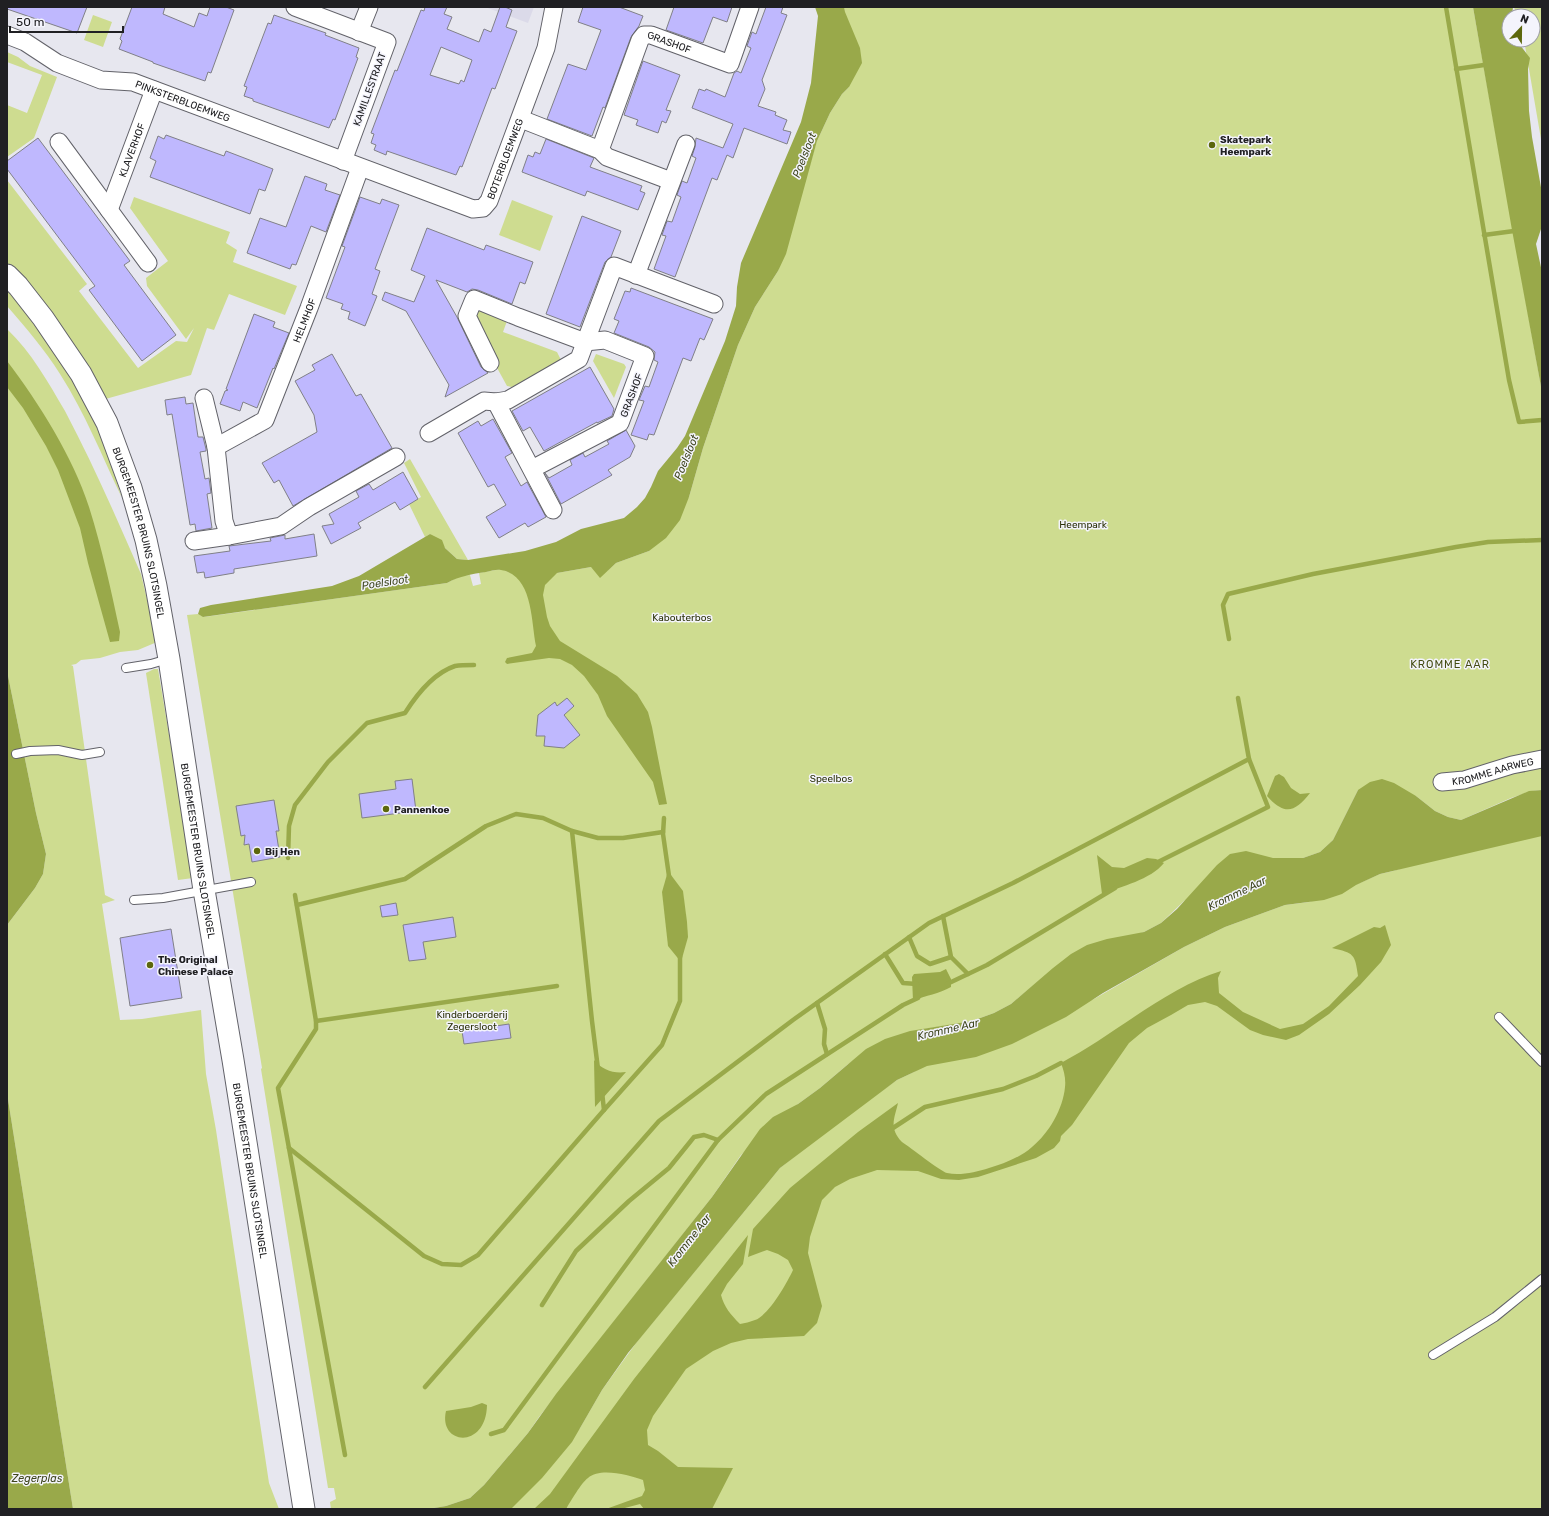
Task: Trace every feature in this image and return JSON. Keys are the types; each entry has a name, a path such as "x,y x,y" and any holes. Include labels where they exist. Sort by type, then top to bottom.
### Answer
{"street":[{"name":"KAMILLESTRAAT","path":"295,7 387,42 343,161"},
{"path":"359,32 369,7"},
{"name":"BOTERBLOEMWEG","path":"360,168 474,209 483,208 489,201 521,119 546,48 554,7"},
{"name":"GRASHOF","path":"600,150 640,40 644,35 651,35 730,64 750,7"},
{"name":"PINKSTERBLOEMWEG","path":"7,36 25,42 57,63 101,80 133,82 360,168"},
{"name":"KLAVERHOF","path":"109,210 154,90"},
{"path":"521,119 600,150 607,157 671,181"},
{"path":"59,142 148,263"},
{"path":"636,275 686,144"},
{"name":"HELMHOF","path":"216,447 265,420 309,308 360,168"},
{"path":"429,433 484,401 496,402 508,400 579,359 584,342 614,266 714,304"},
{"name":"BURGEMEESTER BRUINS SLOTSINGEL","path":"7,275 18,286 43,318 81,374 107,423 131,488 146,540 169,659 204,890 234,1068 304,1509"},
{"name":"GRASHOF","path":"490,363 467,316 474,299 584,342 605,340 645,356 620,423 532,469"},
{"path":"204,398 216,447 224,521 229,536"},
{"path":"496,402 553,510"},
{"path":"194,541 281,526 309,507 396,456"},
{"name":"KROMME AARWEG","path":"1442,782 1464,780 1512,765 1542,759"}],"lane":[{"path":"126,668 151,664 169,659"},
{"path":"16,754 30,751 58,750 82,755 100,752"},
{"path":"134,900 163,898 251,882"},
{"path":"1499,1017 1542,1062"},
{"path":"1433,1355 1495,1317 1542,1279"}],"shaded area":[{"path":"485,7 534,7 528,23"}],"green space":[{"name":"Heempark","path":"844,7 1473,7 1542,392 1542,790 1532,791 1511,798 1461,820 1448,817 1435,811 1416,796 1358,790 1333,840 1320,852 1303,858 1270,858 1184,901 1161,923 1144,932 1063,961 1011,1004 994,1013 972,1021 919,1030 880,1042 847,1065 798,1104 741,1155 712,1197 528,1433 484,1485 470,1498 446,1506 428,1509 331,1509 330,1502 336,1499 334,1488 328,1488 262,1068 187,615 198,614 204,617 447,583 460,576 470,575 473,586 481,584 479,573 501,569 516,575 557,573 591,567 607,571 616,563 649,551 689,497 703,448 738,345 755,307 778,271 817,141 830,113 842,94 849,87"},
{"path":"1542,7 1542,145 1525,48 1541,48 1541,8 1514,8"},
{"path":"93,15 112,22 103,47 84,40"},
{"path":"7,52 18,57 30,66 57,77 34,138 7,157 7,105 27,113 42,75 7,62"},
{"path":"7,180 87,284 79,291 138,368 176,341 187,342 194,328 186,339 147,286 146,278 168,261 130,208 134,197 230,232 226,243 237,250 233,262 297,286 285,315 229,294 214,330 207,328 191,375 102,400 7,267"},
{"path":"512,200 553,216 540,251 499,235"},
{"path":"7,284 71,377 92,416 106,449 122,498 85,419 69,389 42,348 7,306"},
{"path":"479,309 507,321 503,332 557,352 562,362 512,387 507,386 473,324"},
{"path":"7,329 32,358 46,379 65,411 85,451 141,574 157,642 138,650 120,652 100,658 81,660 76,664 71,665 73,666 105,895 115,900 102,904 120,1020 142,1019 201,1010 206,1074 216,1130 269,1483 279,1509 73,1509 7,1093 7,925 35,888 43,874 46,854 36,813 7,671"},
{"path":"596,354 624,364 626,367 614,398 593,361"},
{"path":"410,459 468,560 457,559 430,534 425,537 409,504 421,497 404,463"},
{"path":"154,669 158,669 193,878 178,880 146,673"},
{"path":"1542,825 1542,1509 508,1509 580,1428 602,1390 639,1339 780,1168 843,1118 897,1080 928,1063 1094,999 1184,947 1225,927 1285,905 1309,902 1380,874"}],"water":[{"name":"Poelsloot","path":"815,7 844,7 860,48 862,63 849,87 842,94 830,113 817,141 786,254 778,271 755,307 738,345 703,448 689,497 680,520 666,538 649,551 616,563 600,578 591,567 557,573 545,585 543,595 550,626 560,641 617,676 637,694 648,712 667,804 659,805 653,782 607,716 598,695 584,676 572,665 560,659 549,658 507,664 505,662 507,658 532,653 536,646 529,600 519,580 511,574 501,570 496,570 466,576 447,583 203,617 198,614 200,608 211,605 332,586 359,576 430,534 442,540 445,548 457,559 468,560 525,551 556,542 581,529 624,518 637,507 645,498 658,471 685,436 725,341 736,306 737,287 741,263 801,122 811,83 818,16"},
{"path":"1473,7 1513,7 1501,8 1501,48 1522,48 1530,58 1528,69 1529,111 1542,193 1542,226 1536,244 1542,272 1542,392"},
{"path":"7,361 43,412 74,469 82,488 94,522 106,569 120,632 119,641 110,642 80,528 58,470 46,446 23,408 7,387"},
{"path":"7,671 36,813 46,854 43,874 35,888 7,925"},
{"path":"1279,774 1284,777 1291,788 1300,794 1310,793 1295,808 1285,809 1279,807 1267,796 1275,776"},
{"name":"Kromme Aar","path":"1382,779 1394,783 1416,796 1435,811 1448,817 1461,820 1529,791 1542,790 1542,836 1380,874 1356,885 1342,894 1324,900 1285,905 1225,927 1184,947 1103,993 1066,1017 1012,1044 976,1057 927,1066 897,1080 780,1168 628,1353 602,1390 572,1442 542,1478 511,1509 428,1509 446,1506 470,1498 484,1485 528,1433 556,1394 712,1197 760,1129 773,1117 798,1104 820,1088 866,1049 885,1039 910,1031 972,1021 994,1013 1011,1004 1071,954 1087,945 1107,939 1144,932 1161,923 1177,909 1217,865 1230,854 1246,851 1273,858 1303,858 1320,852 1333,840 1358,790 1370,782"},
{"path":"1097,855 1112,867 1124,868 1147,858 1156,859 1164,863 1144,878 1102,894"},
{"path":"668,871 683,891 688,937 681,962 668,946 662,892"},
{"path":"1385,925 1391,945 1381,962 1360,985 1329,1014 1299,1035 1286,1040 1263,1035 1250,1030 1217,1006 1205,1002 1188,1005 1147,1028 1129,1043 1072,1125 1061,1136 1060,1141 1054,1148 1036,1158 978,1177 959,1180 941,1179 918,1171 877,1170 850,1179 835,1187 822,1200 810,1237 808,1253 822,1306 817,1323 804,1336 748,1339 731,1343 713,1351 686,1369 653,1416 647,1430 648,1445 678,1467 733,1468 712,1509 644,1509 640,1504 621,1509 606,1509 642,1496 645,1490 643,1480 623,1474 607,1472 593,1475 585,1480 566,1509 534,1509 550,1494 634,1379 748,1235 743,1264 727,1284 721,1295 728,1311 740,1324 755,1320 766,1312 782,1290 793,1270 788,1260 767,1250 748,1257 753,1229 790,1188 858,1132 898,1103 894,1119 894,1128 898,1137 902,1142 943,1171 952,1174 963,1174 979,1171 1000,1164 1028,1151 1044,1135 1054,1120 1064,1095 1065,1087 1061,1063 1174,992 1205,976 1221,971 1218,978 1219,993 1243,1012 1280,1029 1303,1024 1329,1006 1358,976 1356,963 1352,956 1345,951 1332,948 1374,927 1380,928"},
{"path":"946,969 951,979 951,987 913,1001 912,977 914,974 940,972"},
{"path":"594,1060 604,1069 617,1072 626,1072 595,1107"},
{"name":"Zegerplas","path":"7,1093 73,1509 7,1509"},
{"path":"482,1403 487,1405 485,1420 479,1430 471,1436 463,1438 455,1436 449,1431 445,1422 446,1411 471,1407"}],"building":[{"path":"7,7 87,7 77,33 7,9"},
{"path":"132,7 165,7 163,14 194,27 199,13 207,16 210,7 226,7 234,10 211,73 208,72 205,81 153,63 119,49 122,41 120,39"},
{"path":"425,7 447,7 444,14 452,17 447,29 479,42 484,29 491,32 500,7 505,7 512,10 506,27 517,31 495,89 492,88 462,167 460,166 456,175 387,151 386,155 374,150 376,145 371,143 374,134 371,133 395,70 397,71 421,10 424,11","holes":["441,47 472,60 464,82 461,80 459,84 430,75"]},
{"path":"583,7 619,7 643,16 639,26 631,37 605,108 603,107 592,136 547,119 568,64 586,70 601,30 578,22"},
{"path":"674,7 732,7 727,22 713,17 703,43 666,30"},
{"path":"766,7 783,7 781,13 787,15 762,80 765,89 758,106 776,112 775,115 787,120 783,130 791,132 787,144 744,128 733,158 727,155 717,180 712,178 675,277 654,269 666,236 662,235 667,221 672,222 681,197 677,195 682,181 687,183 696,158 692,156 696,138 723,148 733,124 692,108 699,89 705,91 706,89 725,97 734,73 737,71 741,73 751,48 747,46 752,32 756,34"},
{"path":"274,15 326,33 325,35 359,48 356,57 358,58 335,120 333,119 329,128 253,101 253,99 244,96 247,87 244,86 268,23 271,24"},
{"path":"643,61 680,75 666,110 671,111 666,123 662,121 658,133 636,125 638,120 624,115"},
{"path":"166,135 224,156 226,151 273,169 265,191 259,189 250,214 150,177 156,161 150,158 158,136 164,139"},
{"path":"38,138 130,261 124,265 176,335 142,361 89,290 95,286 7,169 7,161"},
{"path":"546,139 594,158 590,167 642,186 640,191 645,193 638,210 587,191 585,196 522,172 528,155 533,157 535,152 540,154"},
{"path":"305,176 327,184 325,190 340,195 326,232 311,226 296,265 292,264 290,269 247,253 260,218 286,227"},
{"path":"360,197 380,204 382,199 399,205 375,269 380,271 372,294 377,296 365,326 348,319 350,312 341,309 343,304 326,298 345,247 342,246"},
{"path":"582,216 621,231 611,257 605,262 580,327 546,314"},
{"path":"427,228 484,250 486,245 533,262 525,284 520,282 512,304 478,290 472,289 467,292 436,280 457,317 481,367 488,373 445,397 449,385 406,311 382,300 385,292 414,302 425,276 411,270"},
{"path":"631,288 713,319 704,340 700,338 691,361 683,358 654,435 649,434 647,440 631,435 644,401 639,400 645,386 649,387 658,362 654,360 655,352 649,347 614,333 619,321 614,319 625,291 630,292"},
{"path":"254,314 275,322 273,327 289,333 257,408 243,402 240,411 220,404 225,391 228,390 226,389"},
{"path":"332,354 356,396 361,394 392,448 293,506 279,480 274,483 262,463 317,432 314,415 295,381 315,370 312,365"},
{"path":"590,367 614,409 612,416 597,422 544,451 530,427 523,431 512,411"},
{"path":"185,397 186,404 193,403 198,437 203,437 206,451 200,452 205,479 209,478 211,493 207,494 212,528 196,531 195,524 190,525 172,414 167,415 165,400"},
{"path":"493,419 512,453 505,457 521,486 527,482 546,517 528,527 525,523 499,538 486,517 506,505 494,484 488,487 458,433 478,421 481,426"},
{"path":"626,430 635,446 630,457 608,470 612,475 561,504 545,473 549,478 572,465 570,460 583,453 585,457 609,444 607,441"},
{"path":"403,472 418,499 400,510 395,502 358,523 361,528 331,544 322,526 334,524 329,514 359,497 356,491 369,484 373,490"},
{"path":"314,534 317,556 234,569 234,573 205,578 204,572 197,573 194,556 230,551 229,546 271,541 270,538 285,535 285,539"},
{"path":"567,698 574,706 564,715 580,735 564,748 544,746 545,736 536,736 538,715 555,702 557,706"},
{"path":"412,779 416,811 362,818 359,794 396,789 395,781"},
{"path":"274,800 279,831 276,831 280,857 252,862 249,844 244,845 245,835 241,836 236,806"},
{"path":"396,903 398,915 382,917 380,906"},
{"path":"453,917 456,937 423,942 426,959 409,961 403,925"},
{"path":"171,929 182,998 130,1006 120,938"},
{"path":"509,1024 511,1038 464,1044 462,1031"}],"waterway":[{"path":"1446,7 1509,380 1519,422 1542,420"},
{"path":"1456,69 1484,65"},
{"path":"1484,235 1514,231"},
{"path":"1229,639 1223,605 1228,594 1313,574 1456,547 1488,542 1542,540"},
{"path":"288,858 289,826 295,805 328,762 367,723 405,713 427,685 447,669 455,666 474,665"},
{"path":"425,1387 659,1121 793,1020 929,923 1013,883 1249,759 1238,698"},
{"path":"1156,863 1268,807 1249,759"},
{"path":"297,905 405,879 486,826 516,814 543,818 572,831 598,838 623,838 663,832"},
{"path":"664,818 663,834 669,876"},
{"path":"572,831 598,1069"},
{"path":"947,984 987,965 1115,888"},
{"path":"295,895 316,1021 316,1029 278,1088 345,1455"},
{"path":"943,916 951,957 968,974"},
{"path":"909,937 917,956 930,964 951,957"},
{"path":"885,954 903,983 917,984"},
{"path":"602,1092 604,1110 662,1045 680,1001 680,956"},
{"path":"316,1021 557,986"},
{"path":"491,1434 504,1430 718,1140 766,1094 903,1005 918,998"},
{"path":"817,1003 825,1029 824,1044 827,1054"},
{"path":"893,1128 925,1107 1003,1089 1036,1076 1061,1063"},
{"path":"289,1148 424,1256 442,1264 461,1265 478,1255 604,1110"},
{"path":"542,1305 576,1251 629,1201 669,1168 694,1137 704,1135 718,1140"}],"place":[{"name":"Skatepark Heempark","path":"1212,145"},
{"name":"Pannenkoe","path":"386,809"},
{"name":"Bij Hen","path":"257,851"},
{"name":"The Original Chinese Palace","path":"150,965"}],"district":[{"name":"KROMME AAR","path":"1450,664"}],"park label":[{"name":"Kabouterbos","path":"682,617"},
{"name":"Speelbos","path":"831,778"},
{"name":"Kinderboerderij Zegersloot","path":"472,1020"}]}
